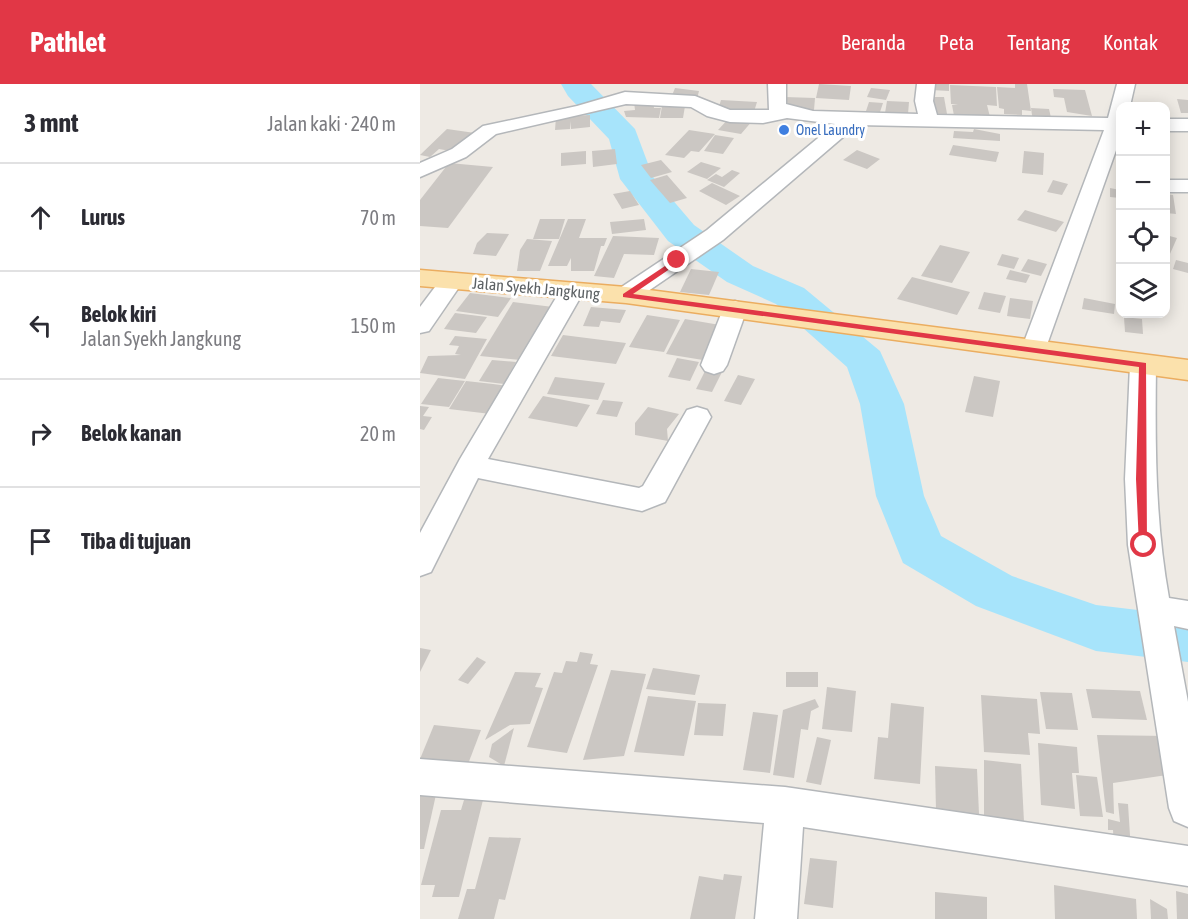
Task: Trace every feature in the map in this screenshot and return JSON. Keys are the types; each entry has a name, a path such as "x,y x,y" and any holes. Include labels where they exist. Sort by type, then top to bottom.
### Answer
{"main road":[{"name":"Jalan Syekh Jangkung","path":"420,278 626,295 1188,370"}],"street":[{"path":"777,84 774,103 788,112"},
{"path":"926,84 924,101 929,121"},
{"path":"1122,102 1126,84"},
{"path":"420,171 459,153 490,130 584,110 627,91 695,102 714,112 730,116 763,117 788,112 852,119 1116,124"},
{"path":"626,295 715,235 852,119"},
{"path":"1170,124 1188,125"},
{"path":"1034,350 1116,129"},
{"path":"1096,178 1116,180"},
{"path":"1170,186 1188,186"},
{"path":"420,325 452,280"},
{"path":"420,563 470,466 572,291"},
{"path":"714,364 735,309"},
{"path":"1143,364 1140,479 1144,545 1160,653 1188,808"},
{"path":"470,466 642,500 654,494 697,417"},
{"path":"1155,613 1188,615"},
{"path":"420,777 785,806 1188,866"},
{"path":"776,919 785,806"}],"building":[{"path":"819,84 851,86 849,100 816,98"},
{"path":"931,84 949,84 949,91 931,90"},
{"path":"1015,84 1027,84 1031,111 1022,110 1022,115 1004,114 1004,109 999,108 997,87 1015,88"},
{"path":"950,85 996,87 997,106 987,105 991,121 955,121 952,105 958,104 951,104"},
{"path":"675,88 699,91 697,99 671,98"},
{"path":"871,88 890,90 886,100 867,97"},
{"path":"1053,89 1085,90 1092,116 1067,112 1064,98 1054,97"},
{"path":"785,97 815,98 814,110 784,109"},
{"path":"925,97 944,97 947,114 928,114"},
{"path":"1177,99 1188,100 1188,113 1181,113"},
{"path":"721,100 757,102 753,115 717,113"},
{"path":"653,101 654,108 661,108 659,118 626,117 624,111 635,110 634,102"},
{"path":"887,101 909,102 908,114 885,113"},
{"path":"869,102 883,103 880,112 866,111"},
{"path":"662,106 685,106 683,118 660,118"},
{"path":"1031,108 1049,109 1052,122 1033,122"},
{"path":"590,115 590,127 571,129 570,121 570,129 555,130 556,117"},
{"path":"731,116 753,120 741,134 718,130"},
{"path":"447,129 475,133 456,152 439,149 430,157 420,155"},
{"path":"974,129 1000,134 1000,141 953,138 954,131 973,132"},
{"path":"689,130 715,134 699,152 691,151 684,158 665,155"},
{"path":"715,135 734,138 723,154 704,151"},
{"path":"953,145 999,152 996,162 949,155"},
{"path":"615,149 617,164 593,167 592,151"},
{"path":"857,150 880,159 867,169 843,160"},
{"path":"586,151 586,164 561,166 561,153"},
{"path":"1024,151 1044,153 1043,175 1022,173"},
{"path":"661,160 672,172 651,178 641,165"},
{"path":"701,162 721,168 707,179 687,172"},
{"path":"449,163 493,167 448,228 420,226 420,200"},
{"path":"732,170 740,173 724,187 707,180 716,174 722,177"},
{"path":"667,175 687,198 670,203 650,180"},
{"path":"1053,180 1068,184 1062,195 1047,192"},
{"path":"712,183 740,196 726,205 699,191"},
{"path":"1110,188 1116,189 1116,198 1110,197"},
{"path":"630,191 639,205 622,209 613,194"},
{"path":"1170,195 1173,195 1176,214 1170,213"},
{"path":"1025,210 1064,222 1056,232 1017,220"},
{"path":"540,219 565,219 559,239 533,239"},
{"path":"568,219 586,219 579,238 607,238 604,246 601,246 594,271 571,271 571,258 567,266 548,266"},
{"path":"644,219 646,230 612,234 610,222"},
{"path":"487,233 509,234 496,256 473,254 477,243"},
{"path":"613,236 659,238 654,255 624,254 614,278 594,276"},
{"path":"1170,236 1177,238 1170,254"},
{"path":"527,239 552,241 540,271 517,271 520,250"},
{"path":"940,245 970,252 952,283 921,276"},
{"path":"1002,254 1019,258 1014,269 997,265"},
{"path":"1028,259 1047,264 1041,276 1021,271"},
{"path":"1176,260 1188,263 1188,273 1173,269"},
{"path":"691,269 719,272 709,295 680,292"},
{"path":"1010,270 1030,275 1026,283 1006,279"},
{"path":"912,277 970,292 957,315 897,299"},
{"path":"984,292 1006,296 1000,313 978,309"},
{"path":"470,293 511,298 498,317 456,311"},
{"path":"1010,298 1033,301 1030,319 1007,316"},
{"path":"1084,298 1115,304 1114,314 1082,309"},
{"path":"513,302 561,308 530,361 480,356"},
{"path":"591,307 626,310 620,323 601,321 599,327 583,326"},
{"path":"455,313 487,317 476,333 444,329"},
{"path":"647,315 680,320 664,352 629,347"},
{"path":"1124,318 1142,319 1143,334 1125,332"},
{"path":"685,319 720,325 703,360 666,354"},
{"path":"563,335 626,343 616,364 551,356"},
{"path":"455,336 487,339 465,379 420,373 428,356 461,355 455,354 459,346 449,345"},
{"path":"677,358 699,362 690,381 668,377"},
{"path":"492,360 516,362 504,384 479,381"},
{"path":"706,369 722,372 712,392 696,389"},
{"path":"738,375 755,379 741,405 724,401"},
{"path":"974,376 1000,381 993,417 965,412"},
{"path":"555,377 605,383 598,400 547,394"},
{"path":"438,378 465,381 449,407 421,404"},
{"path":"466,381 515,387 499,415 449,409"},
{"path":"543,396 590,405 577,427 528,418"},
{"path":"603,400 623,402 617,417 596,414"},
{"path":"420,406 429,407 423,416 432,417 424,430 420,429"},
{"path":"648,407 679,414 667,429 668,441 635,435 635,423"},
{"path":"420,648 431,650 420,672"},
{"path":"580,652 593,654 590,664 598,665 567,753 527,747 554,672 562,673 566,661 577,662"},
{"path":"477,657 486,662 468,684 458,680"},
{"path":"653,668 700,675 695,695 646,689"},
{"path":"611,670 646,674 624,756 583,760"},
{"path":"515,672 541,673 535,687 543,688 530,724 510,725 485,740"},
{"path":"786,672 818,672 818,687 786,687"},
{"path":"827,687 856,691 852,732 822,729"},
{"path":"1086,689 1140,691 1147,720 1092,718"},
{"path":"1040,692 1072,693 1078,730 1046,729"},
{"path":"981,695 1037,699 1040,734 1028,733 1030,755 984,752"},
{"path":"648,696 696,701 684,756 634,752"},
{"path":"815,699 819,707 811,711 808,730 801,729 794,778 773,775 783,710"},
{"path":"698,703 726,704 723,736 694,735"},
{"path":"891,703 924,707 920,784 874,779 878,737 888,738"},
{"path":"753,712 778,715 770,773 743,770"},
{"path":"434,725 481,730 465,772 420,767 420,759"},
{"path":"514,728 504,766 489,757 492,744"},
{"path":"1097,735 1167,736 1167,775 1113,783 1114,814 1106,812"},
{"path":"817,737 831,740 821,785 806,782"},
{"path":"1038,743 1077,747 1079,773 1072,773 1075,809 1041,805"},
{"path":"984,760 1021,764 1024,822 984,818"},
{"path":"935,766 977,769 979,814 936,811"},
{"path":"1076,775 1097,777 1103,817 1080,816"},
{"path":"437,790 424,849 420,849 420,791"},
{"path":"464,800 483,800 459,897 432,897 435,885 421,885 441,810 461,810"},
{"path":"1118,803 1128,804 1131,851 1114,848 1113,830 1108,830 1108,819 1120,822"},
{"path":"489,837 521,838 505,900 499,899 494,919 458,919 467,889 475,889"},
{"path":"810,858 837,861 833,908 804,904"},
{"path":"724,874 742,876 735,919 690,919 699,876 723,880"},
{"path":"1054,885 1136,899 1137,919 1055,919"},
{"path":"1176,891 1188,894 1188,919 1177,919"},
{"path":"935,892 987,897 987,919 935,919"},
{"path":"1150,899 1167,909 1168,919 1151,919"}],"waterway":[{"path":"576,84 578,90 624,136 637,179 681,233 740,274 790,296 865,361 882,404 900,496 921,549 994,591 1096,628 1188,639"}],"place":[{"name":"Onel Laundry","path":"784,130"}],"route":[{"path":"677,260 626,295 1143,364 1140,479 1144,545"}]}
